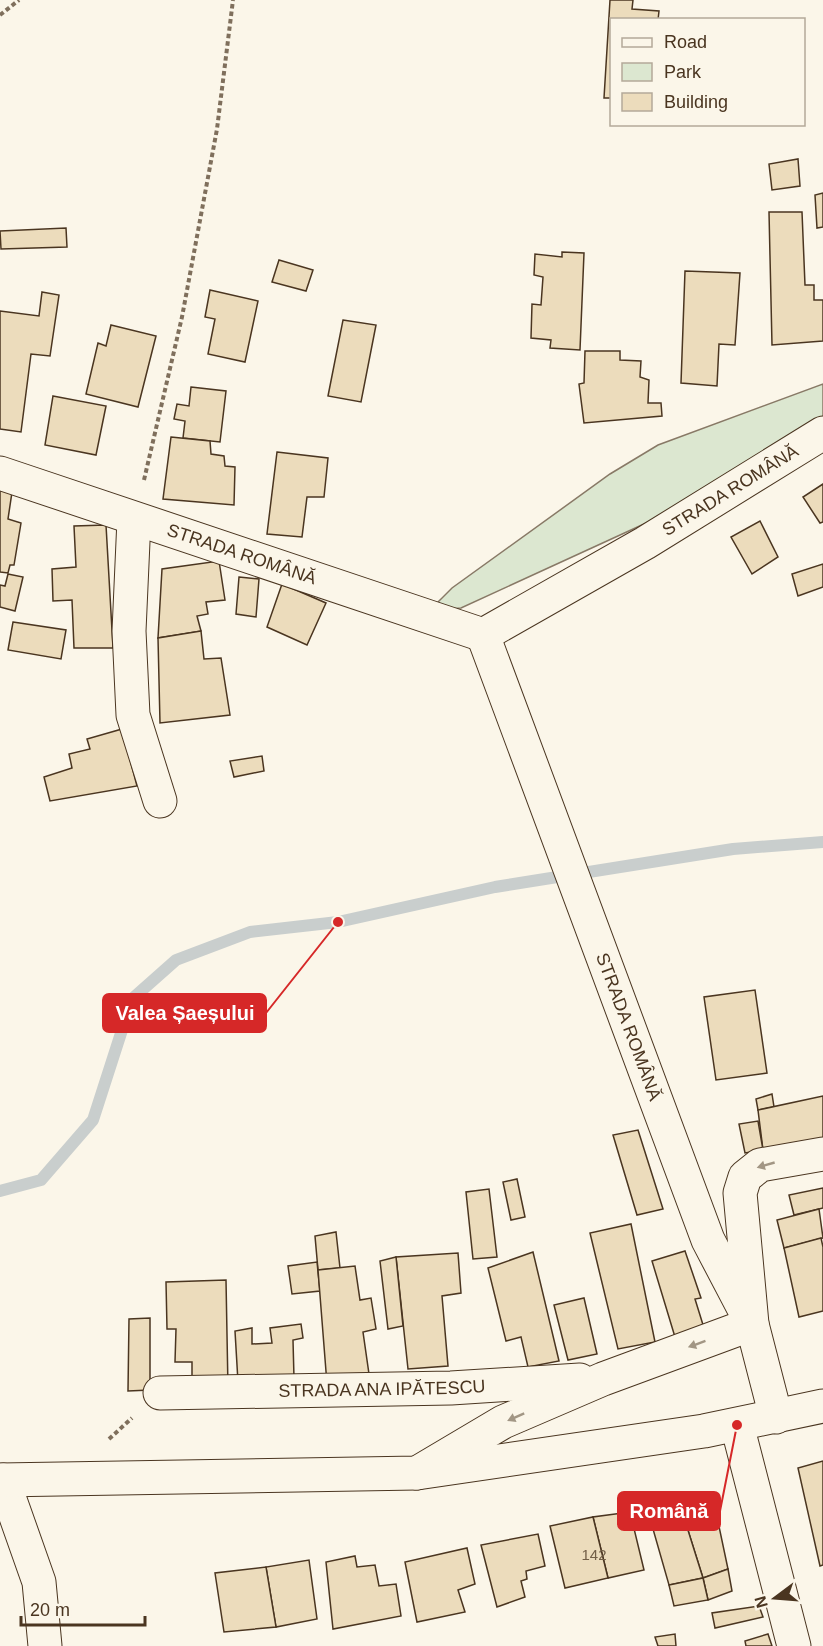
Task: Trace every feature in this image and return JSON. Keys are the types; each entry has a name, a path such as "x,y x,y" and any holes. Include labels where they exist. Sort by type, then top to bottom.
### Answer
{"street":[{"name":"STRADA ROMÂNĂ","path":"0,472 483,635 645,543 823,433"},
{"path":"134,519 129,631 134,715 160,801"},
{"name":"STRADA ROMÂNĂ","path":"483,635 507,694 592,934 708,1240 752,1324 776,1417"},
{"path":"752,1324 740,1193 745,1177 760,1165 823,1154"},
{"name":"STRADA ANA IPĂTESCU","path":"417,1473 503,1422 603,1378 752,1324"},
{"name":"STRADA ANA IPĂTESCU","path":"160,1394 451,1388 603,1378"},
{"name":"STRADA ANA IPĂTESCU","path":"45,1646 39,1582 2,1480 417,1473 737,1425 823,1406"},
{"path":"737,1425 794,1646"}],"path":[{"path":"0,15 19,0"},
{"path":"134,519 182,317 217,129 233,0"},
{"path":"108,1440 160,1394"}],"green space":[{"path":"823,384 823,422 668,513 461,608 438,610 438,602 452,588 610,474 658,445"}],"building":[{"path":"610,0 633,0 632,9 659,11 658,18 610,18 610,98 604,98"},
{"path":"798,159 800,186 772,190 769,164"},
{"path":"823,193 823,227 817,228 815,195"},
{"path":"769,212 802,212 805,285 814,285 814,300 823,300 823,341 772,345"},
{"path":"66,228 67,247 1,249 0,231"},
{"path":"562,252 584,253 580,350 550,348 551,340 531,338 532,304 541,305 543,277 534,275 535,254 562,257"},
{"path":"279,260 313,270 306,291 272,282"},
{"path":"685,271 740,273 735,345 719,344 717,386 681,383"},
{"path":"210,290 258,301 245,362 208,354 215,319 205,317"},
{"path":"42,292 59,295 50,356 31,354 21,432 0,429 0,311 39,316"},
{"path":"343,320 376,325 361,402 328,396"},
{"path":"111,325 156,336 138,407 86,394 98,343 106,346"},
{"path":"585,351 620,351 620,360 641,361 640,377 649,380 648,403 661,403 662,416 584,423 579,384 584,383"},
{"path":"191,387 226,391 220,442 183,438 185,421 174,419 177,404 189,406"},
{"path":"53,396 106,406 96,455 45,445"},
{"path":"171,437 210,441 211,454 224,456 225,466 235,467 234,505 163,499"},
{"path":"277,452 328,458 324,497 307,497 302,537 267,534"},
{"path":"823,484 823,522 820,523 803,497"},
{"path":"0,489 12,492 8,519 21,523 14,565 10,565 8,573 0,572"},
{"path":"760,521 778,557 752,574 731,537"},
{"path":"106,525 113,648 74,648 72,600 53,601 52,569 76,567 74,526"},
{"path":"219,561 225,600 206,602 208,614 197,616 201,631 158,638 162,569"},
{"path":"823,564 823,587 798,596 792,574"},
{"path":"8,574 23,577 15,611 0,607 0,585 5,586"},
{"path":"239,577 259,579 256,617 236,614"},
{"path":"282,584 326,603 307,645 267,627"},
{"path":"13,622 66,630 61,659 8,650"},
{"path":"201,631 204,659 221,658 230,715 160,723 158,638"},
{"path":"122,729 137,786 50,801 44,777 72,768 69,754 90,749 87,739"},
{"path":"262,756 264,771 234,777 230,761"},
{"path":"755,990 767,1073 716,1080 704,997"},
{"path":"772,1094 774,1107 758,1110 756,1099"},
{"path":"823,1096 823,1139 763,1150 758,1110"},
{"path":"758,1121 763,1150 745,1153 739,1124"},
{"path":"638,1130 663,1209 637,1215 613,1135"},
{"path":"517,1179 525,1217 511,1220 503,1182"},
{"path":"823,1188 823,1208 794,1215 789,1195"},
{"path":"489,1189 497,1257 473,1259 466,1192"},
{"path":"819,1209 823,1238 784,1248 777,1220"},
{"path":"631,1224 655,1342 618,1349 590,1233"},
{"path":"336,1232 340,1268 318,1270 315,1236"},
{"path":"821,1238 823,1311 799,1317 784,1248"},
{"path":"685,1251 701,1298 695,1299 704,1328 675,1337 652,1261"},
{"path":"533,1252 559,1361 528,1367 521,1337 506,1341 488,1268"},
{"path":"458,1253 461,1293 442,1296 448,1366 408,1369 396,1257"},
{"path":"396,1257 403,1326 388,1329 380,1261"},
{"path":"317,1262 320,1291 292,1294 288,1266"},
{"path":"355,1266 360,1300 371,1298 376,1329 363,1332 370,1381 327,1384 318,1270"},
{"path":"226,1280 228,1389 192,1390 192,1362 175,1362 176,1329 167,1329 166,1282"},
{"path":"584,1298 597,1354 568,1360 554,1305"},
{"path":"150,1318 150,1390 128,1391 129,1319"},
{"path":"301,1324 303,1338 293,1340 294,1378 238,1382 235,1331 252,1328 252,1344 272,1343 270,1328"},
{"path":"823,1461 823,1565 820,1566 798,1468"},
{"path":"713,1498 728,1569 703,1578 681,1508"},
{"path":"681,1508 703,1578 669,1585 649,1515"},
{"path":"630,1512 644,1570 608,1578 593,1517"},
{"path":"593,1517 608,1578 565,1588 550,1526"},
{"path":"538,1534 545,1566 526,1571 527,1579 521,1581 525,1597 497,1607 481,1545"},
{"path":"467,1548 475,1584 458,1590 465,1612 417,1622 405,1562"},
{"path":"355,1556 357,1567 375,1565 379,1586 396,1584 401,1616 333,1629 326,1562"},
{"path":"309,1560 317,1619 276,1627 266,1567"},
{"path":"266,1567 276,1627 224,1632 215,1573"},
{"path":"728,1569 732,1591 708,1600 703,1578"},
{"path":"703,1578 708,1600 674,1606 669,1585"},
{"path":"759,1606 763,1617 715,1628 712,1613"},
{"path":"675,1634 676,1646 658,1646 655,1637"},
{"path":"768,1634 772,1646 746,1646 745,1641"}],"waterway":[{"path":"0,1191 41,1180 93,1120 132,999 176,960 250,932 338,922 495,887 733,849 823,842"}],"place":[{"name":"Valea Șaeșului","path":"338,922"},
{"name":"Română","path":"737,1425"}]}
